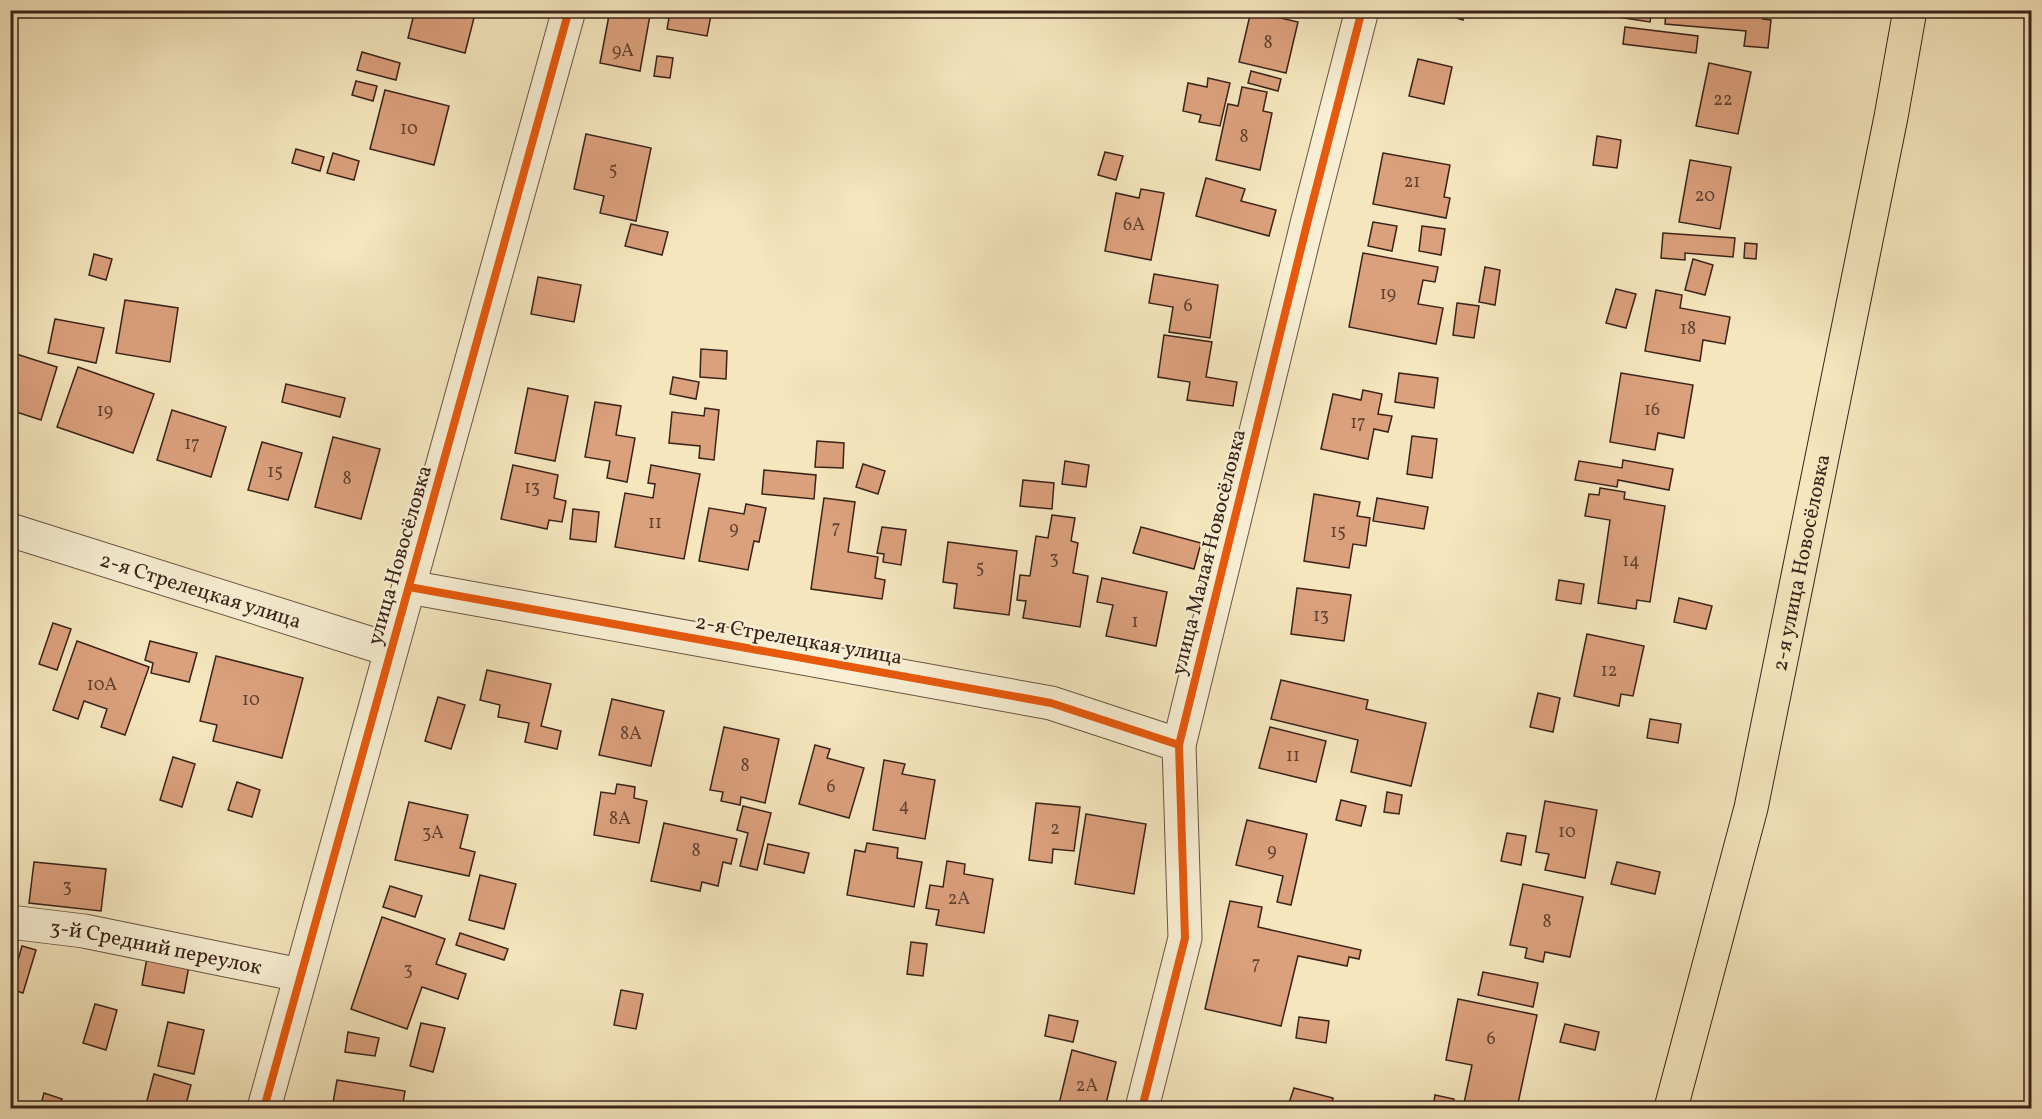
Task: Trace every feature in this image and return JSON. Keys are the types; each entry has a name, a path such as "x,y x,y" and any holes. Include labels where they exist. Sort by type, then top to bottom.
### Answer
{"main road":[{"name":"2-я улица Новосёловка","path":"1671,1108 1751,808 1892,117 1910,10"}],"street":[{"name":"улица Новосёловка","path":"264,1108 569,10"},
{"name":"улица Малая Новосёловка","path":"1142,1108 1185,938 1179,745 1362,10"},
{"name":"2-я Стрелецкая улица","path":"10,530 391,650"},
{"name":"2-я Стрелецкая улица","path":"409,587 1051,703 1179,745"},
{"name":"3-й Средний переулок","path":"10,922 84,932 300,975"}],"building":[{"path":"415,10 476,10 465,53 408,38"},
{"path":"610,10 712,10 707,36 667,29 669,18 650,15 640,71 600,63"},
{"path":"1431,10 1465,10 1463,20"},
{"path":"1619,10 1652,10 1650,22 1618,17"},
{"path":"1666,10 1764,10 1763,19 1771,20 1768,48 1744,46 1746,31 1665,24"},
{"path":"1251,11 1298,22 1286,73 1239,62"},
{"path":"1625,27 1698,36 1696,53 1623,44"},
{"path":"362,52 400,63 396,80 357,70"},
{"path":"657,56 673,58 670,78 654,76"},
{"path":"1418,59 1452,67 1444,104 1409,96"},
{"path":"1709,63 1751,72 1738,134 1696,126"},
{"path":"1251,71 1281,79 1278,91 1248,83"},
{"path":"1208,78 1230,83 1220,126 1199,122 1201,115 1183,111 1188,83 1207,87"},
{"path":"356,81 377,86 373,101 352,95"},
{"path":"1242,87 1267,92 1263,111 1272,113 1260,170 1216,160 1228,104 1238,106"},
{"path":"385,90 449,106 434,165 370,149"},
{"path":"586,134 651,148 636,221 600,213 604,196 574,189"},
{"path":"1597,136 1621,140 1617,168 1593,165"},
{"path":"296,149 324,157 320,171 292,163"},
{"path":"1105,152 1123,156 1116,180 1098,175"},
{"path":"333,153 359,161 354,180 327,173"},
{"path":"1383,153 1450,165 1444,197 1450,198 1446,218 1373,204"},
{"path":"1690,160 1731,167 1720,229 1679,222"},
{"path":"1206,178 1245,189 1241,201 1276,210 1269,236 1196,216"},
{"path":"1141,189 1164,193 1151,260 1105,251 1116,193 1139,198"},
{"path":"1373,222 1397,226 1392,251 1368,246"},
{"path":"631,224 668,232 662,255 625,246"},
{"path":"1422,226 1445,229 1441,255 1419,251"},
{"path":"1663,233 1735,238 1733,257 1685,253 1685,260 1661,258"},
{"path":"1745,243 1757,244 1756,259 1744,258"},
{"path":"1363,253 1438,267 1435,282 1423,280 1418,304 1443,308 1436,344 1349,327"},
{"path":"94,254 112,259 106,280 89,275"},
{"path":"1693,259 1713,265 1705,295 1685,290"},
{"path":"1485,267 1500,270 1495,305 1479,302"},
{"path":"1154,274 1218,285 1210,338 1169,332 1173,307 1149,303"},
{"path":"538,277 581,285 574,322 531,314"},
{"path":"1616,289 1636,294 1626,328 1606,323"},
{"path":"1656,290 1682,295 1680,308 1730,317 1725,344 1703,340 1700,361 1645,351"},
{"path":"125,300 178,308 170,362 116,353"},
{"path":"1457,303 1479,306 1474,338 1453,335"},
{"path":"55,319 104,328 96,363 48,353"},
{"path":"1164,335 1212,342 1206,377 1237,382 1233,406 1187,400 1190,382 1158,377"},
{"path":"701,349 727,351 726,379 700,377"},
{"path":"10,352 57,367 41,420 10,410"},
{"path":"78,367 154,394 133,453 57,427"},
{"path":"1399,373 1438,378 1434,408 1395,402"},
{"path":"1621,373 1693,385 1684,438 1658,433 1655,450 1610,442"},
{"path":"673,377 699,382 696,399 670,394"},
{"path":"286,384 345,398 340,417 282,402"},
{"path":"528,388 568,396 555,461 515,453"},
{"path":"1363,390 1382,394 1378,414 1392,416 1388,432 1374,429 1368,459 1321,449 1333,394 1361,400"},
{"path":"595,402 621,406 616,435 635,438 627,482 607,478 610,461 585,457"},
{"path":"705,408 719,410 714,460 699,458 700,446 669,443 672,412 704,416"},
{"path":"172,410 226,427 211,477 157,460"},
{"path":"1412,436 1437,439 1432,478 1407,474"},
{"path":"333,437 380,449 361,519 315,507"},
{"path":"817,441 844,443 843,468 815,467"},
{"path":"262,442 302,453 288,500 248,490"},
{"path":"1623,460 1673,469 1669,490 1618,480 1617,487 1575,480 1579,461 1622,468"},
{"path":"1065,461 1089,465 1086,487 1062,484"},
{"path":"863,464 885,471 878,494 856,487"},
{"path":"513,465 558,475 554,498 566,501 562,522 549,520 547,529 501,519"},
{"path":"651,465 700,474 684,559 615,547 625,493 653,498 655,484 648,483"},
{"path":"764,470 816,475 814,499 762,494"},
{"path":"1023,480 1054,483 1052,509 1020,506"},
{"path":"1600,488 1625,492 1624,499 1665,506 1650,602 1637,600 1636,609 1598,603 1610,520 1585,516 1589,494 1599,495"},
{"path":"1314,494 1360,502 1357,516 1370,518 1366,546 1353,544 1349,568 1304,561"},
{"path":"824,498 855,502 848,552 878,557 875,578 885,580 882,599 811,589"},
{"path":"1377,498 1428,507 1424,529 1373,521"},
{"path":"746,504 766,508 759,542 754,541 748,570 699,561 709,508 744,514"},
{"path":"573,509 599,512 596,542 570,539"},
{"path":"1052,515 1075,518 1071,541 1078,543 1073,573 1088,576 1080,627 1023,618 1026,601 1017,600 1020,575 1030,576 1036,536 1048,538"},
{"path":"882,527 906,530 901,565 883,562 884,554 877,553"},
{"path":"1141,527 1201,543 1194,569 1133,553"},
{"path":"948,542 1017,551 1009,615 954,608 957,584 943,582"},
{"path":"1102,578 1167,592 1156,646 1106,636 1113,605 1097,602"},
{"path":"1559,580 1584,584 1581,604 1556,600"},
{"path":"1297,588 1351,595 1344,641 1291,634"},
{"path":"1679,598 1712,606 1706,629 1674,622"},
{"path":"53,623 71,629 57,670 39,664"},
{"path":"1587,634 1644,646 1633,696 1621,694 1619,706 1574,696"},
{"path":"77,641 149,667 125,735 101,727 107,709 84,701 78,719 53,710"},
{"path":"150,641 197,653 189,682 151,673 153,663 145,660"},
{"path":"216,656 303,678 282,758 213,741 217,725 200,721"},
{"path":"487,670 551,684 541,726 561,731 557,749 525,742 529,723 498,717 500,705 480,700"},
{"path":"1281,680 1368,700 1366,709 1426,723 1411,786 1351,772 1358,740 1271,719"},
{"path":"1538,693 1560,698 1553,732 1530,727"},
{"path":"438,697 465,705 451,749 425,741"},
{"path":"612,699 664,711 651,766 599,755"},
{"path":"1650,719 1681,724 1678,743 1647,738"},
{"path":"724,727 779,739 765,803 741,797 740,805 721,801 723,792 710,790"},
{"path":"1270,727 1326,741 1316,782 1259,768"},
{"path":"815,745 830,749 827,758 864,768 849,818 799,804"},
{"path":"173,757 195,764 182,807 160,800"},
{"path":"884,760 905,764 902,774 935,780 925,839 873,830"},
{"path":"237,782 260,790 252,817 228,810"},
{"path":"617,784 635,787 634,798 647,801 639,843 594,835 601,792 615,794"},
{"path":"1387,792 1402,795 1399,814 1384,812"},
{"path":"1341,800 1366,806 1361,826 1336,820"},
{"path":"1545,801 1597,810 1585,878 1545,870 1549,854 1536,852"},
{"path":"409,802 468,815 460,848 475,852 469,876 395,860"},
{"path":"1036,803 1080,807 1074,851 1053,849 1052,863 1029,860"},
{"path":"743,806 771,813 757,870 740,866 748,833 737,830"},
{"path":"1086,814 1146,824 1134,894 1075,884"},
{"path":"1247,820 1307,834 1291,905 1277,902 1283,876 1236,865"},
{"path":"664,823 737,839 731,864 723,862 718,886 702,882 700,891 651,881"},
{"path":"1507,833 1526,836 1521,865 1501,861"},
{"path":"867,843 898,848 897,858 922,862 914,907 847,895 855,850 865,852"},
{"path":"768,844 809,853 804,873 764,864"},
{"path":"947,861 965,864 964,874 993,879 984,933 936,925 939,910 926,908 930,885 943,887"},
{"path":"34,862 106,869 101,911 29,903"},
{"path":"1617,862 1660,872 1655,894 1611,884"},
{"path":"480,875 516,884 504,929 469,920"},
{"path":"1523,884 1583,897 1570,957 1545,952 1543,962 1525,958 1527,948 1510,945"},
{"path":"390,886 422,896 415,917 383,907"},
{"path":"1230,901 1262,907 1258,927 1361,950 1359,959 1349,957 1347,966 1298,956 1281,1026 1205,1009"},
{"path":"382,917 445,939 436,964 466,974 458,999 422,987 407,1029 351,1009"},
{"path":"460,933 508,949 504,960 456,945"},
{"path":"911,942 927,944 923,976 907,974"},
{"path":"22,946 36,950 23,993 10,989"},
{"path":"147,958 189,966 184,993 142,985"},
{"path":"1483,972 1538,983 1533,1007 1478,995"},
{"path":"621,990 643,994 636,1029 614,1025"},
{"path":"1458,999 1537,1015 1517,1108 1463,1108 1472,1065 1446,1060"},
{"path":"95,1004 117,1010 106,1050 83,1043"},
{"path":"1049,1015 1078,1021 1073,1042 1045,1036"},
{"path":"1299,1017 1329,1021 1326,1043 1296,1038"},
{"path":"168,1022 204,1030 194,1074 158,1066"},
{"path":"421,1023 445,1028 433,1072 410,1066"},
{"path":"1565,1024 1599,1032 1595,1050 1560,1042"},
{"path":"348,1032 379,1038 375,1056 345,1052"},
{"path":"1072,1050 1116,1062 1105,1108 1058,1108"},
{"path":"154,1074 191,1085 185,1108 145,1108"},
{"path":"337,1080 405,1091 402,1108 332,1108"},
{"path":"1294,1088 1333,1098 1331,1108 1281,1108 1283,1102 1289,1103"},
{"path":"44,1093 62,1099 59,1108 40,1108"},
{"path":"1435,1095 1454,1099 1453,1108 1433,1108"}],"cycle path":[{"path":"264,1108 569,10"},
{"path":"1142,1108 1185,938 1179,745 1362,10"},
{"path":"409,587 1051,703 1179,745"}]}
